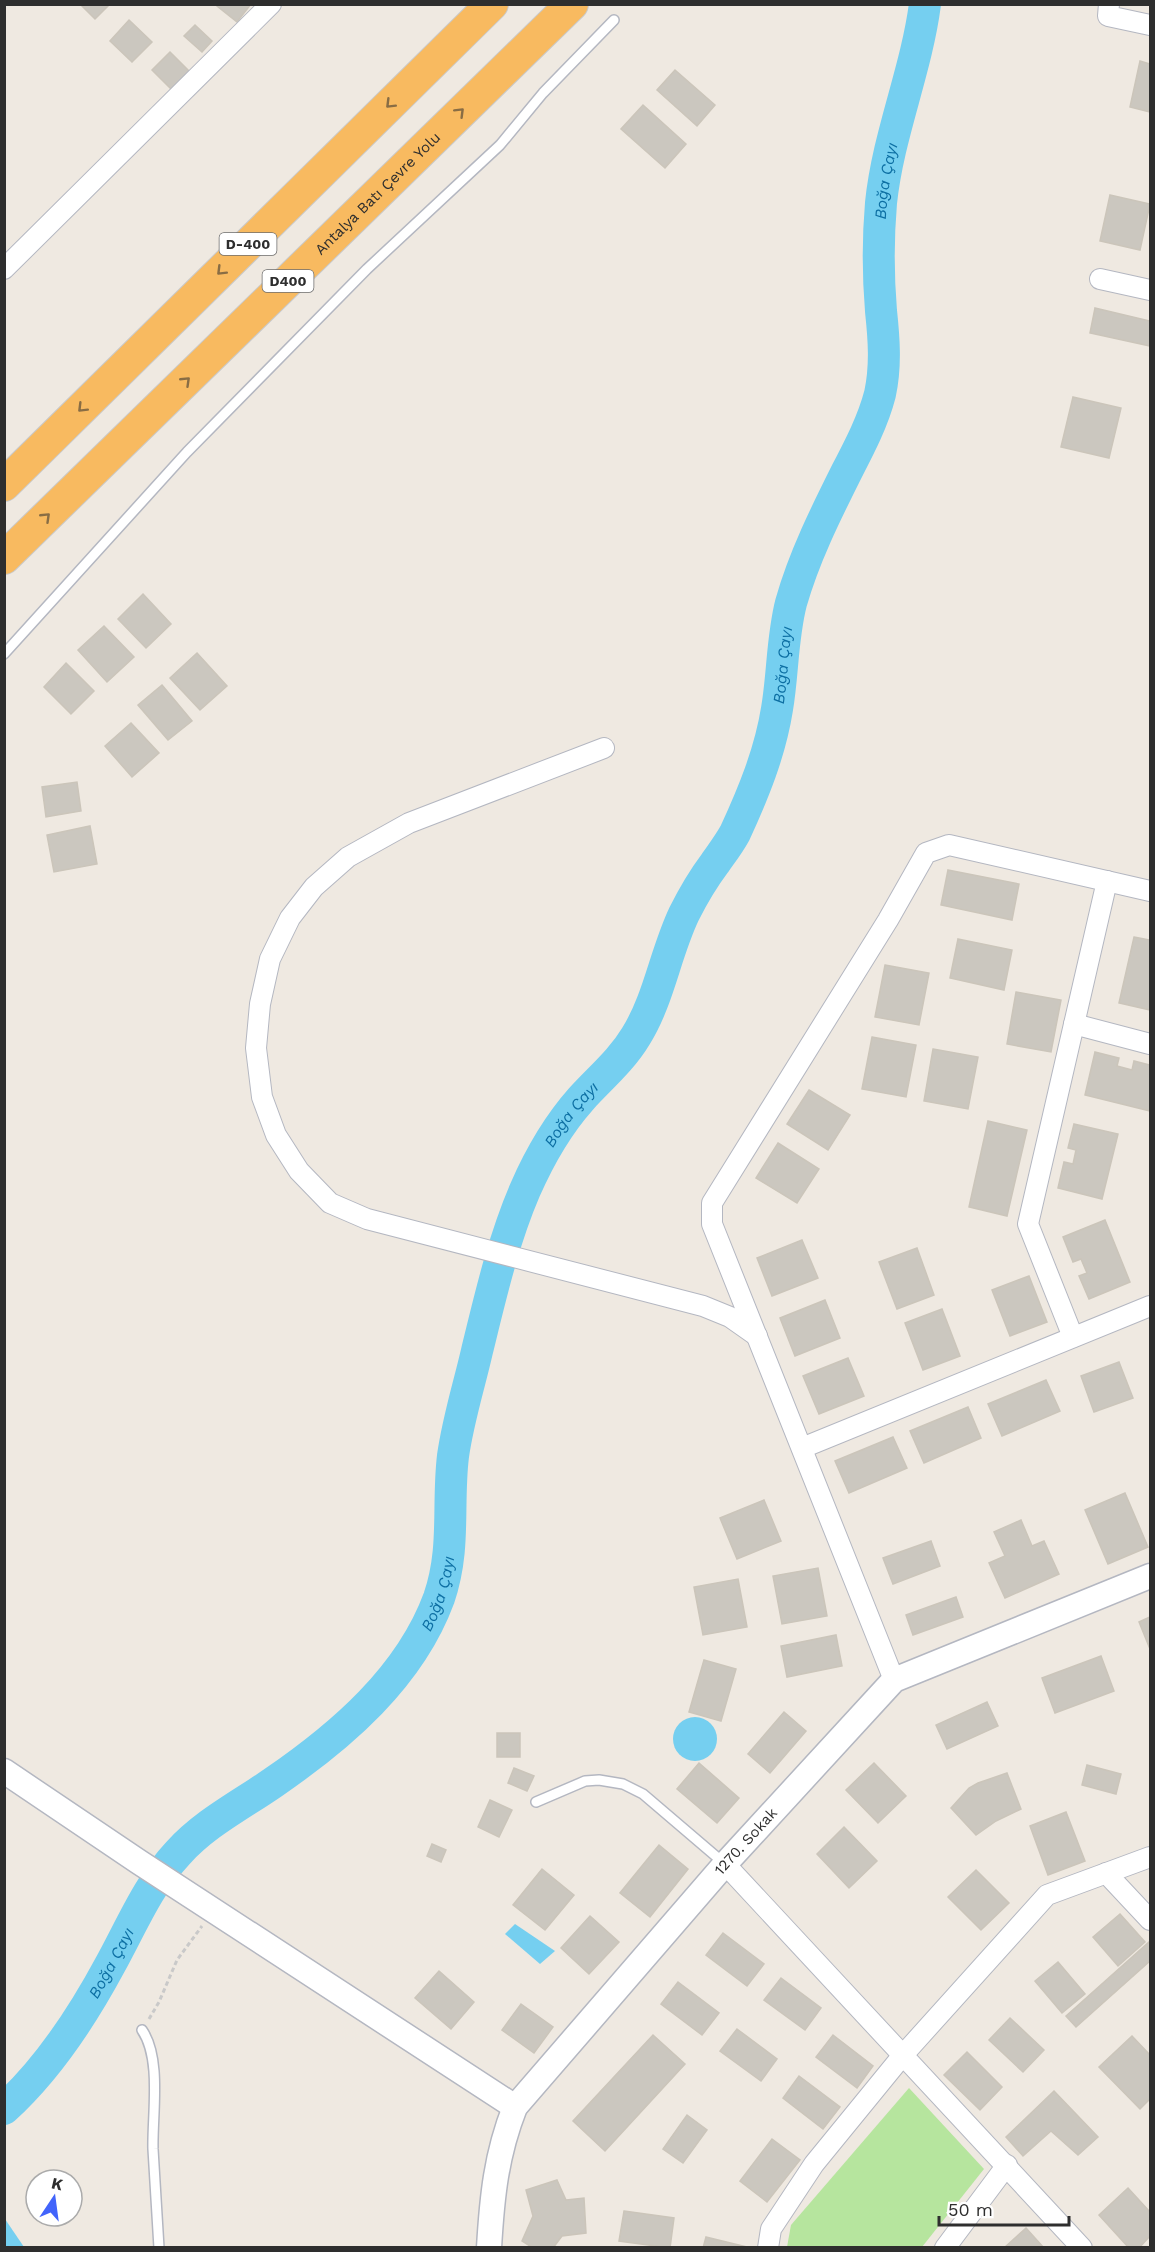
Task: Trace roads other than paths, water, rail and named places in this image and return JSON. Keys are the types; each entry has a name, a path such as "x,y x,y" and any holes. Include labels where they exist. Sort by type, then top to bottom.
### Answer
{"highway":[{"name":"Antalya Batı Çevre Yolu","path":"4,558 572,4"},
{"name":"D-400","path":"4,485 482,11"}],"street":[{"path":"4,269 271,4"},
{"path":"1108,10 1150,25"},
{"path":"1100,279 1150,290"},
{"path":"604,748 409,823 348,857 314,887 290,918 270,959 260,1004 256,1048 262,1097 276,1134 299,1171 330,1203 368,1219 703,1305 730,1317 757,1336"},
{"path":"894,1680 712,1224 712,1203 888,920 926,853 949,845 1150,891"},
{"path":"1072,1337 1028,1224 1107,881"},
{"path":"1074,1024 1150,1044"},
{"path":"802,1448 1150,1306"},
{"name":"1270. Sokak","path":"489,2247 492,2193 504,2134 515,2107 725,1864 894,1680 1150,1576"},
{"path":"4,1772 515,2107"},
{"path":"768,2247 771,2229 814,2164 903,2055 1047,1895 1150,1857"},
{"path":"725,1864 1082,2247"},
{"path":"1106,1873 1150,1920"},
{"path":"945,2247 1007,2165"}],"lane":[{"path":"4,654 187,452 367,269 500,145 543,93 614,21"},
{"path":"536,1802 585,1780 623,1784 643,1794 725,1864"},
{"path":"142,2031 149,2041 153,2062 153,2148 159,2247"}],"water":[{"path":"695,1717 710,1724 717,1739 710,1754 695,1761 680,1754 673,1739 680,1724"},
{"path":"515,1924 555,1951 540,1964 505,1934"},
{"path":"5,2219 24,2247 5,2247"}],"waterway":[{"name":"Boğa Çayı","path":"4,2109 35,2077 76,2023 149,1892 167,1865 200,1832 324,1745 371,1702 410,1654 439,1598 448,1562 451,1474 458,1429 487,1311 517,1209 536,1166 556,1131 572,1109 617,1061 636,1036 651,1007 684,914 702,881 733,837 742,818 760,773 774,725 786,629 796,586 816,536 866,433 877,404 884,363 879,270 881,203 890,153 921,29 925,4"}]}
